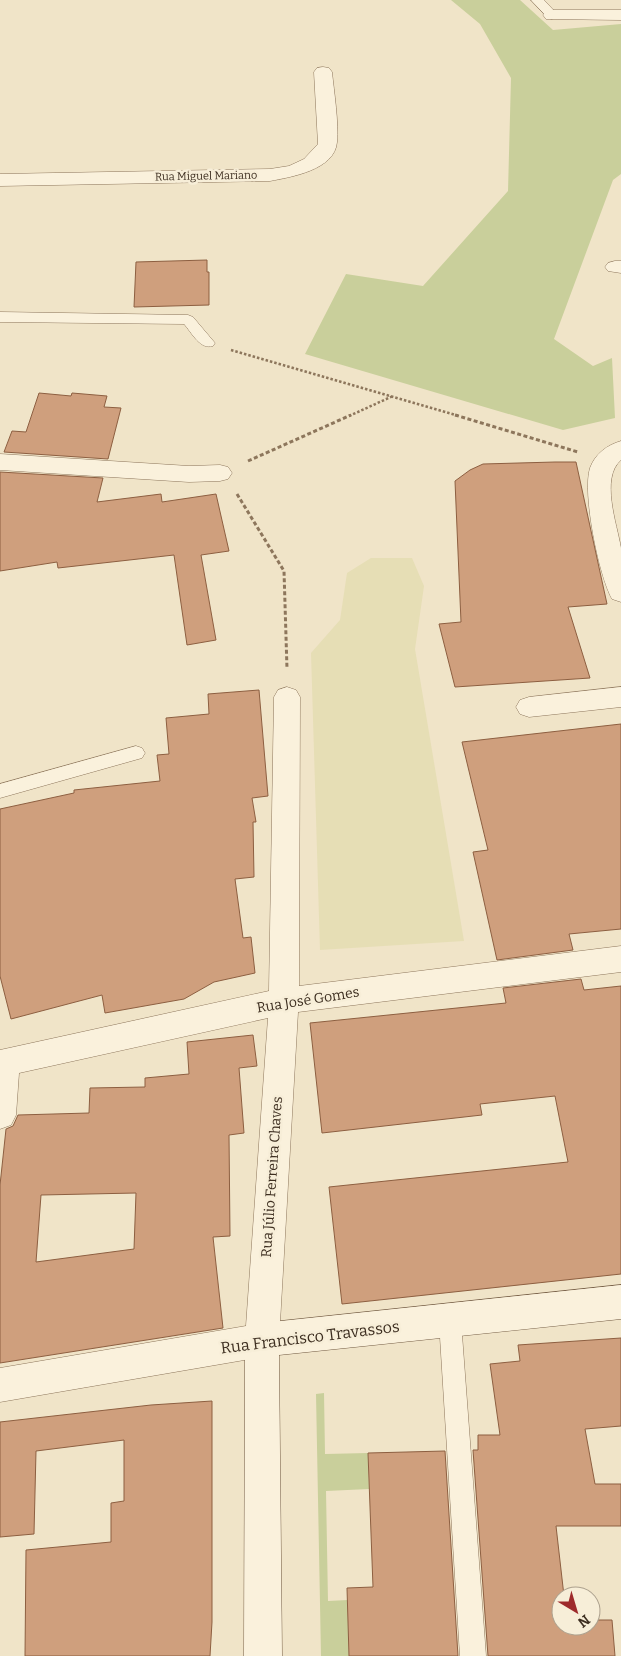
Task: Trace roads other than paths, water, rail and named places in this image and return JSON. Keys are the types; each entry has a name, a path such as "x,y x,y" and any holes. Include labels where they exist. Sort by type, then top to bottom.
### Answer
{"street":[{"path":"552,15 621,15"},
{"name":"Rua Miguel Mariano","path":"0,180 270,175 296,170 323,155 328,144 323,72"},
{"path":"614,455 602,466 600,475 602,517 612,568 621,593"},
{"path":"0,462 188,474 220,474"},
{"path":"529,707 621,697"},
{"name":"Rua Júlio Ferreira Chaves","path":"264,1656 262,1340 284,1001 288,698"},
{"name":"Rua José Gomes","path":"2,1064 284,1001 621,959"},
{"path":"0,1115 2,1064"},
{"name":"Rua Francisco Travassos","path":"0,1386 262,1340 621,1302"}],"lane":[{"path":"537,0 552,15"},
{"path":"0,317 188,320 208,343"},
{"path":"0,791 136,753"},
{"path":"450,1321 473,1656"}]}
